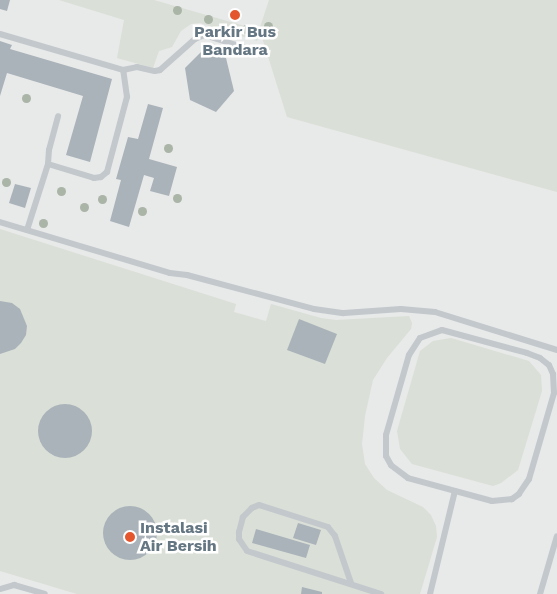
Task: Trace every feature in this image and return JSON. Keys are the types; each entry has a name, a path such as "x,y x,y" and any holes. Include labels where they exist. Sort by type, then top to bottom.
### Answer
{"lane":[{"path":"0,34 123,70 137,67 155,71 160,70 195,39 204,35 259,52"},
{"path":"48,164 94,178 107,172 128,98 123,70"},
{"path":"27,230 48,164 49,150 58,116"},
{"path":"0,222 170,273 187,275 314,309 344,313 400,309 435,312 557,350"},
{"path":"442,330 518,350 540,358 549,366 555,382 554,393 529,479 519,494 512,499 492,501 455,491 408,478 391,465 385,446 386,435 413,346 420,338 442,330"},
{"path":"430,594 455,491"},
{"path":"351,583 335,536 328,527 259,505 252,508 243,517 239,539 247,551 381,594"},
{"path":"540,594 557,536"},
{"path":"0,589 14,586 46,594"}],"shaded area":[{"path":"0,0 557,0 557,594 0,594"},
{"path":"59,0 154,0 259,30 269,0 557,0 557,192 287,117 260,31 257,41 200,23 191,24 181,31 172,47 159,51 153,68 117,58 124,20"},
{"path":"0,229 236,304 234,312 266,321 271,304 321,318 336,320 409,316 412,323 411,329 387,358 373,380 365,416 362,444 365,464 374,478 387,490 423,507 431,515 436,526 437,537 420,594 77,594 0,571"},
{"path":"451,338 529,361 541,375 542,391 518,470 501,483 493,486 412,464 400,449 397,431 420,351 433,341"}],"building":[{"path":"0,0 10,0 7,11 0,9"},
{"path":"0,41 12,45 10,49 112,79 90,162 66,155 83,96 7,73 0,96"},
{"path":"202,51 226,58 234,91 216,112 190,100 185,68"},
{"path":"148,104 163,108 149,159 177,167 169,196 150,191 154,178 144,175 129,227 110,221 121,180 116,179 128,137 138,139"},
{"path":"15,184 31,188 25,208 9,203"},
{"path":"0,301 12,303 20,309 27,326 26,335 21,343 15,349 0,354"},
{"path":"299,319 337,334 325,364 287,350"},
{"path":"65,404 84,412 92,431 84,450 65,458 46,450 38,431 46,412"},
{"name":"Instalasi Air Bersih","path":"130,506 140,508 149,514 155,523 157,533 155,543 149,552 140,558 130,560 120,558 111,552 105,543 103,533 105,523 111,514 120,508"},
{"path":"298,523 321,530 316,545 293,538"},
{"path":"256,529 310,545 306,558 252,543"},
{"path":"302,587 322,592 322,594 301,594"}],"place":[{"name":"Parkir Bus Bandara","path":"235,15"},
{"name":"Instalasi Air Bersih","path":"130,537"}]}
